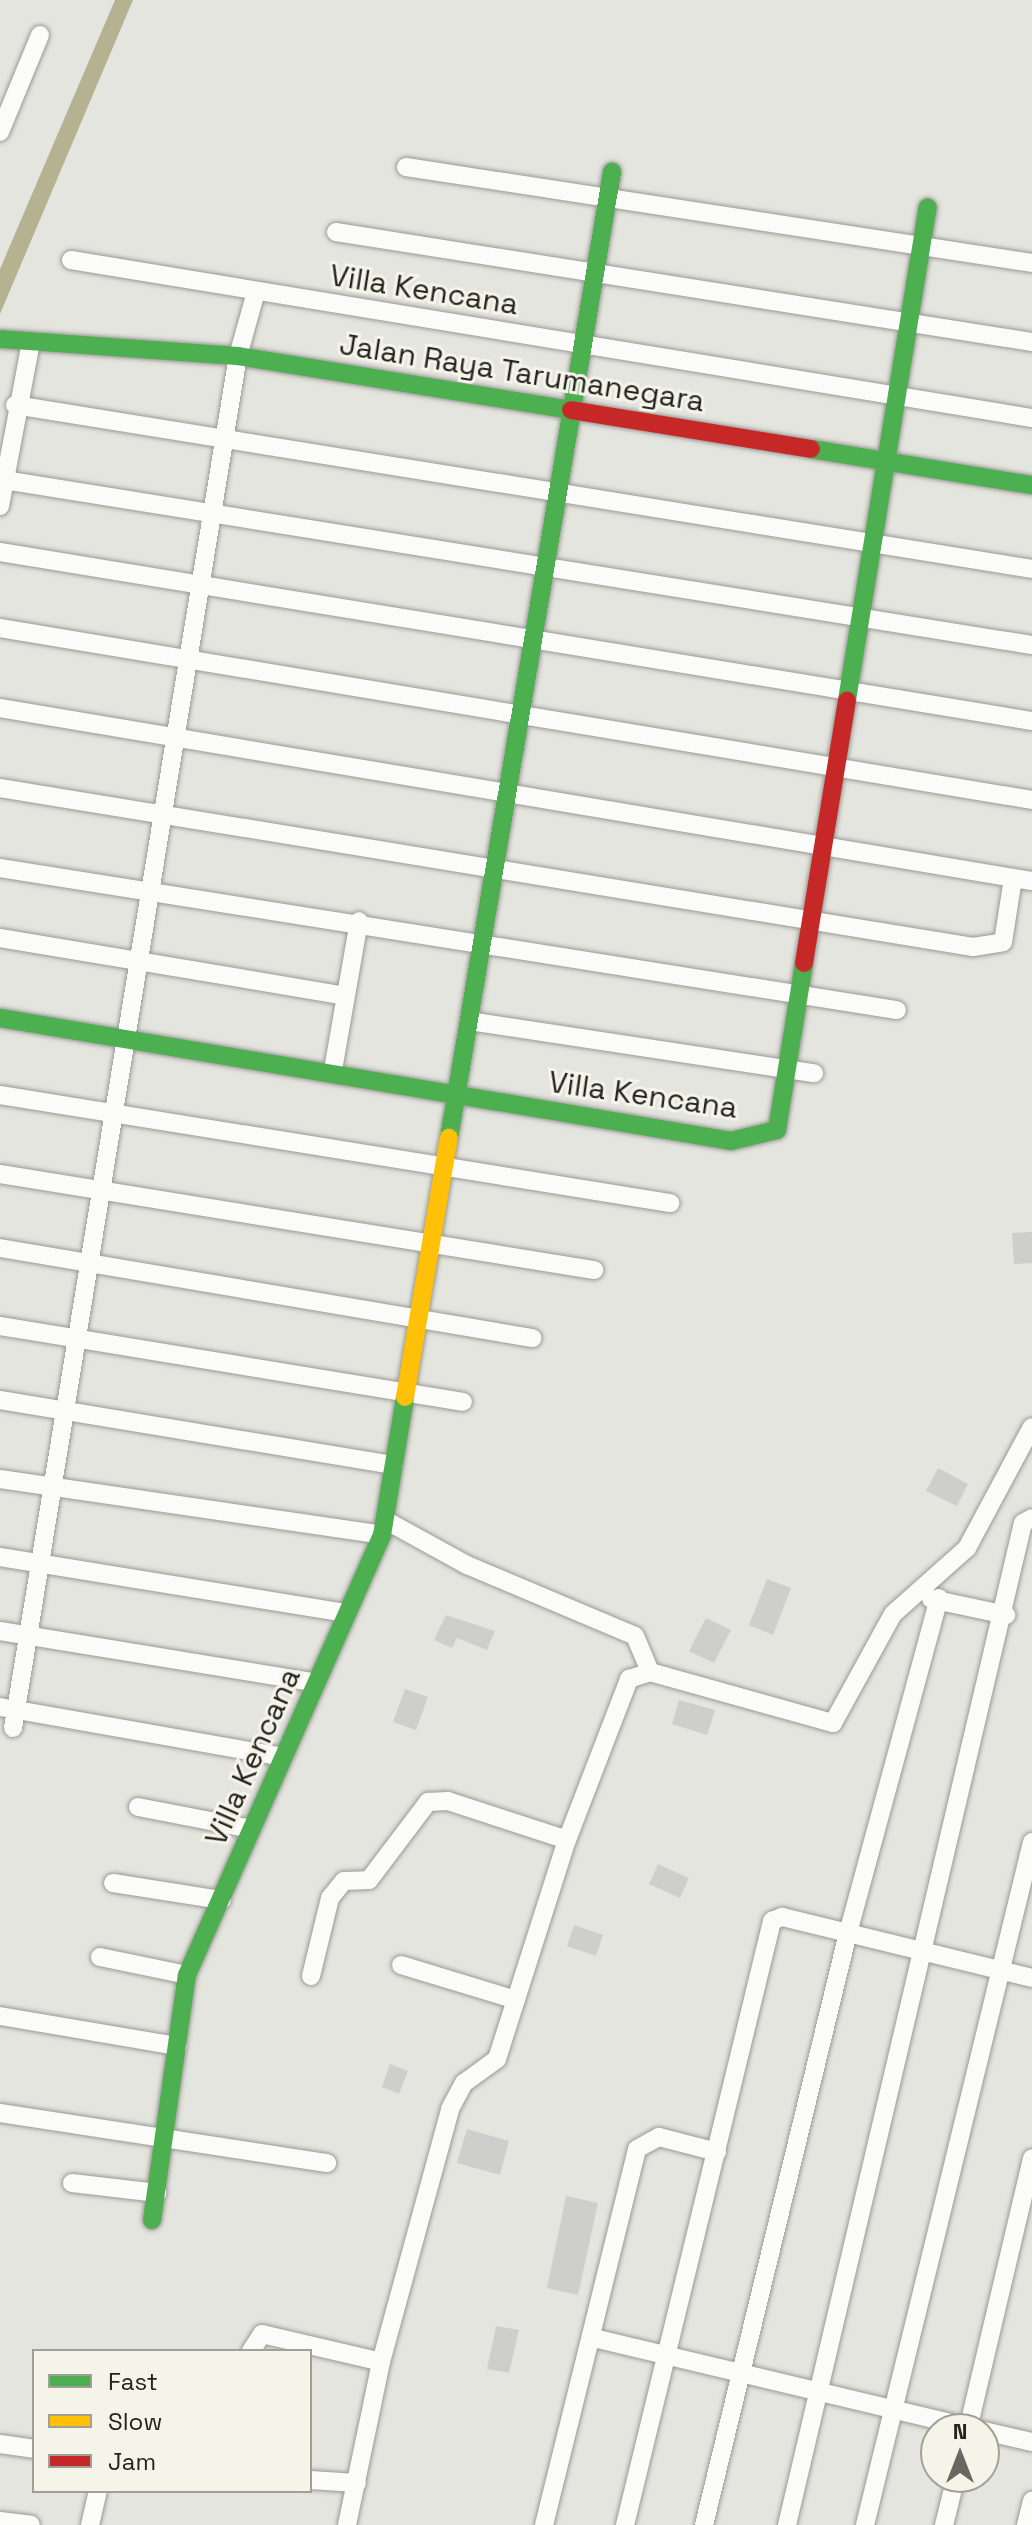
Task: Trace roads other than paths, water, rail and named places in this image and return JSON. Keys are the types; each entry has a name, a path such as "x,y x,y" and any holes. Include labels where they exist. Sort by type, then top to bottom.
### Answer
{"street":[{"path":"0,132 7,96 40,35"},
{"path":"406,167 1032,263"},
{"name":"Villa Kencana","path":"152,2220 187,1975 384,1528 455,1093 483,945 517,717 556,489 574,410 612,172"},
{"name":"Villa Kencana","path":"0,1018 333,1070 743,1141 777,1130 815,917 895,396 928,208"},
{"path":"336,232 1032,342"},
{"name":"Villa Kencana","path":"71,260 1032,418"},
{"path":"256,292 238,356 165,813 148,891 93,1265 29,1635 10,1715 283,1757"},
{"name":"Jalan Raya Tarumanegara","path":"0,339 238,356 1032,485"},
{"path":"0,506 15,405 31,342"},
{"path":"15,405 556,489 1032,569"},
{"path":"4,480 863,615 1032,645"},
{"path":"0,552 532,642 1032,721"},
{"path":"0,628 517,717 1032,800"},
{"path":"0,708 1023,880 1007,934 992,948 494,865 0,788"},
{"path":"0,868 359,921 483,945 800,990 897,1010"},
{"path":"333,1070 359,921"},
{"path":"0,938 345,996"},
{"path":"469,1021 789,1066 814,1073"},
{"path":"0,1095 670,1203"},
{"path":"0,1174 594,1270"},
{"path":"0,1248 532,1338"},
{"path":"0,1326 463,1402"},
{"path":"0,1400 394,1465"},
{"path":"347,2525 381,2362 450,2109 464,2083 494,2064 567,1840 629,1679 650,1672 833,1723 880,1633 908,1602 967,1548 1032,1427"},
{"path":"0,1479 384,1528 635,1636 650,1672"},
{"path":"787,2525 922,1951 1006,1615 1023,1523 1032,1518"},
{"path":"0,1557 347,1613"},
{"path":"908,1602 939,1598 1006,1615"},
{"path":"704,2525 848,1933 939,1598"},
{"path":"0,1631 316,1683"},
{"path":"311,1976 330,1898 344,1881 369,1880 428,1802 448,1801 567,1840"},
{"path":"138,1807 251,1829"},
{"path":"865,2525 997,1969 1032,1842"},
{"path":"113,1883 222,1900"},
{"path":"625,2525 772,1921 782,1917 1032,1978"},
{"path":"100,1957 187,1975"},
{"path":"401,1965 516,2000"},
{"path":"0,2016 177,2046"},
{"path":"0,2113 327,2163"},
{"path":"544,2525 594,2338 637,2149 659,2137 717,2152"},
{"path":"977,2413 1032,2158"},
{"path":"72,2183 157,2193"},
{"path":"252,2349 262,2334 381,2362"},
{"path":"594,2338 920,2416"},
{"path":"1000,2435 1032,2442"},
{"path":"0,2444 32,2445"},
{"path":"312,2480 357,2483"},
{"path":"90,2525 98,2493"},
{"path":"944,2525 952,2493"},
{"path":"1026,2525 1032,2501"},
{"path":"0,2521 31,2525"}]}
